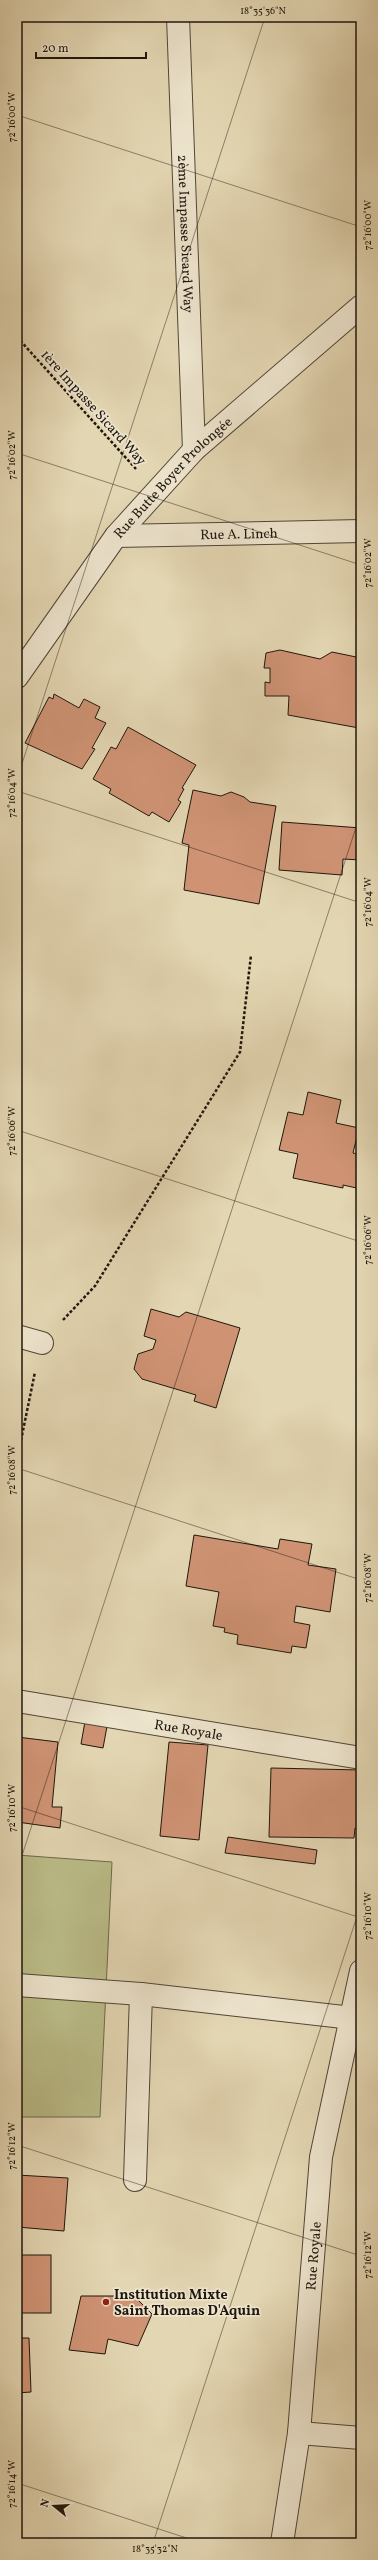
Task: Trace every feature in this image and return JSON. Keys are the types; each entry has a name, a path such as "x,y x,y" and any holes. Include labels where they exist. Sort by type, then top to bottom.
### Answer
{"street":[{"name":"2ème Impasse Sicard Way","path":"178,17 194,450"},
{"name":"Rue Butte Boyer Prolongée","path":"17,677 116,536 194,450 361,306"},
{"name":"Rue A. Linch","path":"116,536 361,531"},
{"path":"17,1336 42,1343"},
{"name":"Rue Royale","path":"17,1701 361,1758"},
{"name":"Rue Royale","path":"282,2543 299,2433 321,2158 356,2018 361,1972"},
{"path":"17,1985 141,1994 356,2018"},
{"path":"135,2180 141,1994"},
{"path":"299,2433 361,2438"}],"path":[{"name":"1ère Impasse Sicard Way","path":"17,337 157,491"},
{"path":"17,1460 42,1343 95,1286 240,1052 251,955"}],"green space":[{"path":"17,1855 112,1862 100,2117 17,2117"}],"building":[{"path":"280,650 320,659 332,652 361,658 359,728 288,715 289,696 265,696 265,682 270,683 270,668 264,668 266,653"},
{"path":"54,694 79,708 84,699 100,707 95,718 106,723 92,748 95,749 82,769 25,743 49,697 53,699"},
{"path":"128,727 196,765 182,788 184,789 178,800 181,802 169,822 152,812 149,816 109,793 111,789 93,779 111,747 116,749"},
{"path":"193,790 221,796 231,792 244,797 250,802 276,806 259,904 184,890 189,845 182,843"},
{"path":"282,822 361,828 361,860 343,859 342,875 279,870"},
{"path":"308,1092 341,1100 336,1123 359,1128 353,1153 361,1155 361,1189 343,1185 343,1188 293,1178 298,1154 279,1150 288,1112 303,1115"},
{"path":"151,1309 179,1317 186,1312 240,1328 216,1408 194,1401 196,1395 142,1379 134,1369 138,1354 153,1349 156,1340 144,1336"},
{"path":"194,1535 278,1549 280,1539 312,1544 308,1565 336,1569 330,1612 296,1606 294,1622 310,1625 306,1648 292,1646 291,1653 237,1644 238,1635 224,1632 225,1628 213,1626 219,1592 186,1586"},
{"path":"86,1716 108,1721 103,1748 81,1744"},
{"path":"17,1737 58,1742 52,1807 62,1807 60,1828 17,1822"},
{"path":"169,1742 208,1745 199,1840 160,1836"},
{"path":"271,1768 361,1770 361,1828 355,1828 354,1838 269,1837"},
{"path":"228,1837 317,1850 315,1864 225,1853"},
{"path":"17,2175 68,2178 64,2231 17,2227"},
{"path":"17,2255 51,2255 51,2313 17,2313"},
{"path":"81,2296 134,2296 152,2314 138,2346 108,2339 105,2354 69,2350"},
{"path":"17,2338 29,2338 31,2392 17,2393"}],"place":[{"name":"Institution Mixte Saint Thomas D'Aquin","path":"106,2302"}]}
